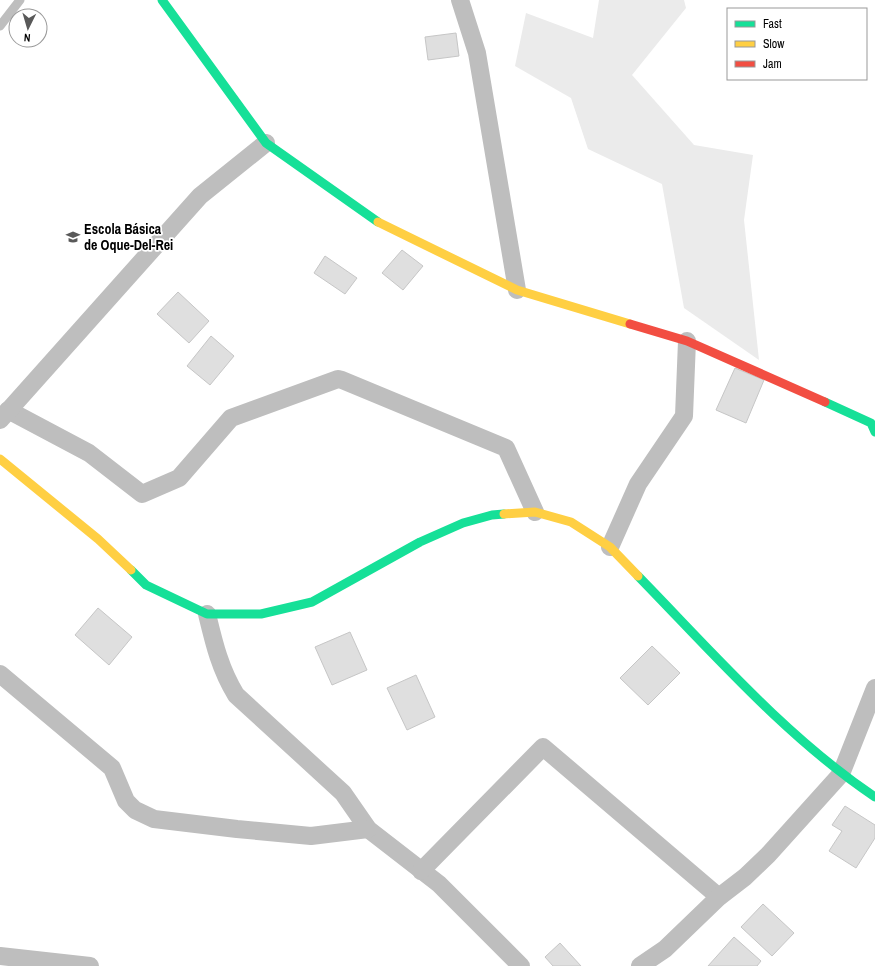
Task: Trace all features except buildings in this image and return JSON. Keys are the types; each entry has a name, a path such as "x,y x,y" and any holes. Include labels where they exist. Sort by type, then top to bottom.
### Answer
{"main road":[{"path":"162,0 266,144 372,219 517,290 687,341 870,423 875,432"},
{"path":"0,459 98,539 146,585 207,614 261,614 312,602 420,542 463,523 492,515 535,512 571,522 610,547 760,701 841,774 875,797"}],"street":[{"path":"460,0 477,53 517,290"},
{"path":"266,144 200,196 4,415 89,453 142,494 178,478 231,418 338,379 506,448 535,512"},
{"path":"610,547 638,484 684,416 687,341"},
{"path":"207,614 217,656 225,677 236,695 343,793 368,829 439,884 521,966"},
{"path":"0,674 112,768 126,801 135,810 154,819 311,836 368,829"},
{"path":"640,966 665,949 719,897 745,877 768,855 841,774 875,688"},
{"path":"421,871 542,747 719,897"},
{"path":"8,960 90,966"}],"lane":[{"path":"0,26 20,0"}],"shaded area":[{"path":"599,0 684,0 686,8 632,75 694,145 753,155 744,220 759,360 684,308 662,184 588,149 571,98 515,66 526,13 593,38"}],"traffic: fast":[{"path":"162,0 266,143 378,222"},
{"path":"825,402 871,423 875,432"},
{"path":"131,570 146,585 207,614 261,614 312,602 420,542 463,523 492,515 504,514"},
{"path":"638,576 722,664 781,721 811,748 875,797"}],"traffic: slow":[{"path":"378,222 517,290 630,324"},
{"path":"0,459 98,539 131,570"},
{"path":"504,514 535,512 571,522 610,547 638,576"}],"traffic: jam":[{"path":"630,324 687,341 825,402"}],"place":[{"name":"Escola Básica de Oque-Del-Rei","path":"73,237"}]}
